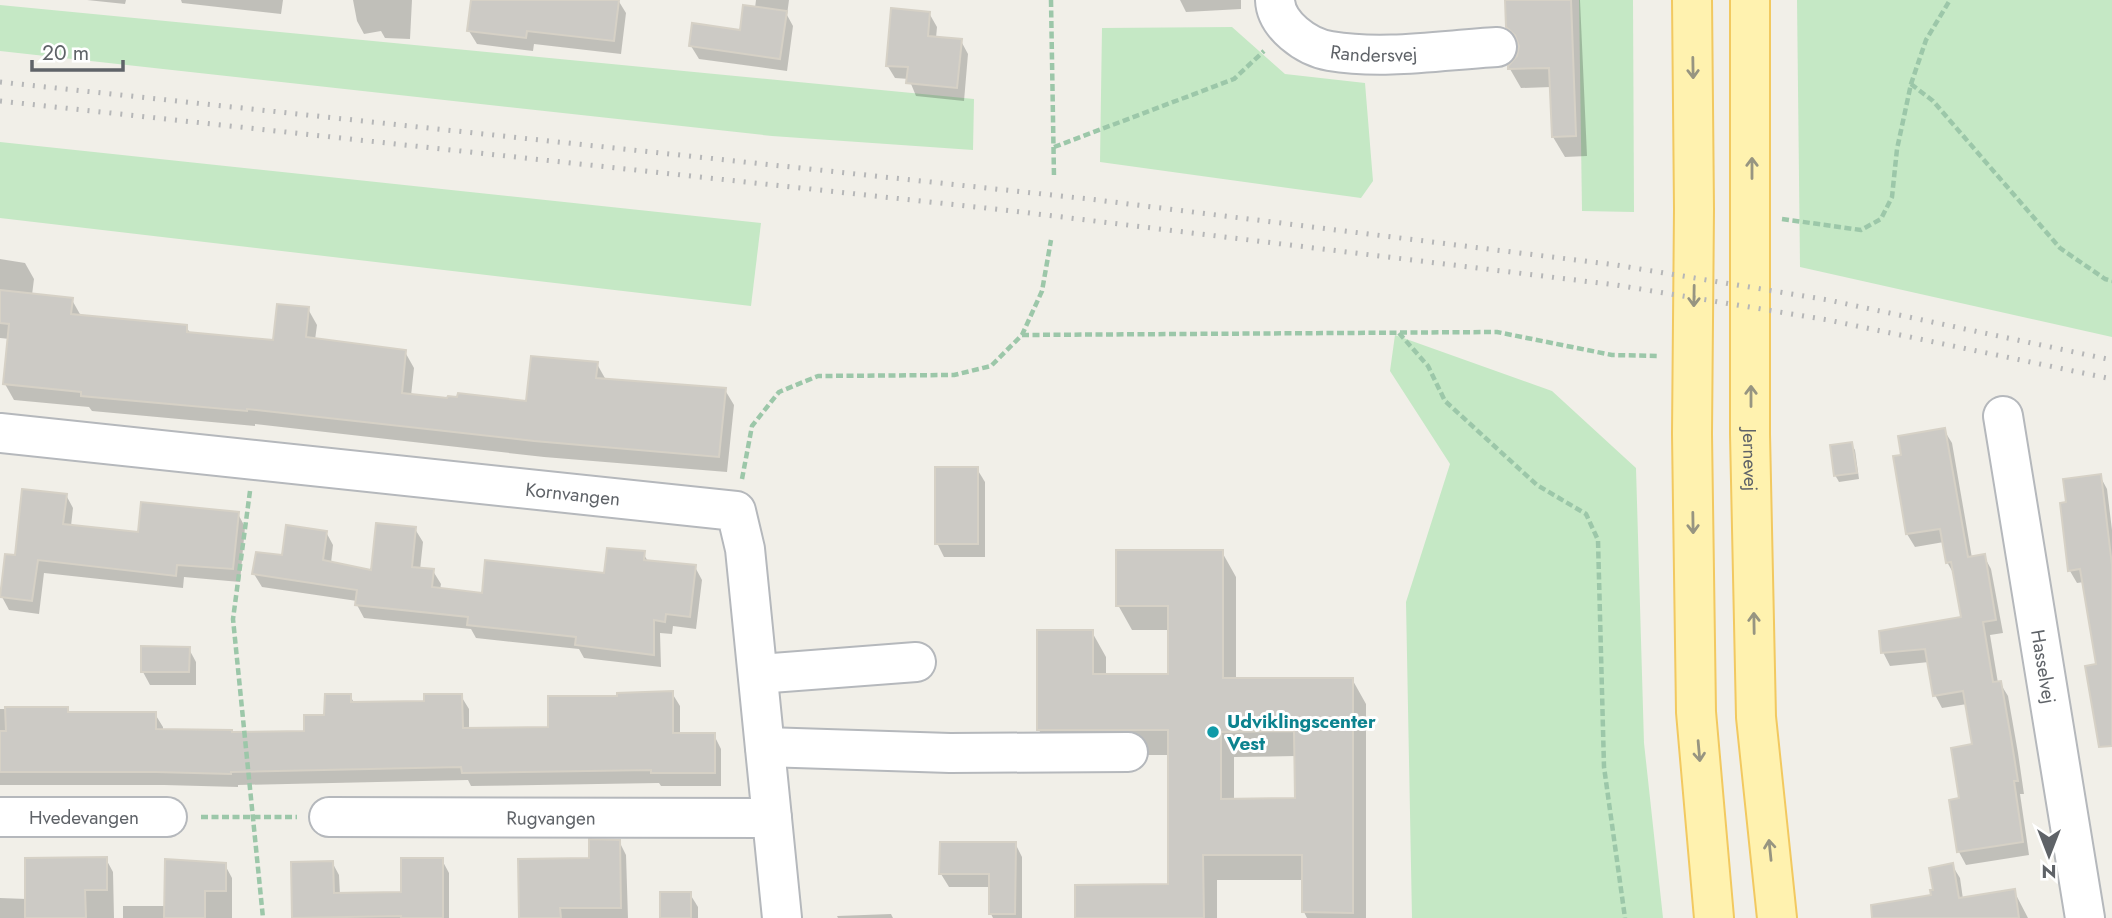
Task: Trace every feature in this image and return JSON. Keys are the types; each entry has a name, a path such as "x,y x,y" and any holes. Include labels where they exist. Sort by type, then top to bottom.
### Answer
{"main road":[{"path":"1692,0 1696,712 1714,918"},
{"path":"1731,0 1751,69"},
{"name":"Jernevej","path":"1750,0 1750,434 1756,717 1777,918"}],"street":[{"name":"Randersvej","path":"1281,13 1305,41 1328,51 1387,54 1497,47"},
{"name":"Hasselvej","path":"2003,416 2085,918"},
{"name":"Kornvangen","path":"0,432 736,511"},
{"path":"736,511 745,549 782,918"},
{"path":"758,674 916,662"},
{"path":"765,747 950,752 1128,752"},
{"name":"Hvedevangen","path":"0,817 167,817"},
{"name":"Rugvangen","path":"329,817 772,818"}],"path":[{"path":"1051,0 1055,177"},
{"path":"1752,214 1861,230 1881,219 1892,197 1897,149 1911,84 1926,40 1950,0"},
{"path":"1054,147 1234,79 1277,40 1281,13"},
{"path":"1911,84 1933,101 2060,248 2112,281"},
{"path":"736,511 752,426 779,392 818,376 954,375 991,366 1022,335 1042,291 1051,240"},
{"path":"1398,332 1428,366 1445,401 1537,485 1586,514 1598,540 1604,767 1625,918"},
{"path":"1022,335 1497,332 1612,355 1693,356"},
{"path":"255,459 233,619 262,918"},
{"path":"167,817 329,817"}],"green space":[{"path":"1579,0 1633,0 1634,212 1582,211"},
{"path":"1797,0 2112,0 2112,337 1800,267"},
{"path":"0,5 974,99 973,150 772,136 0,51"},
{"path":"1232,27 1285,74 1365,83 1373,181 1361,198 1100,162 1102,28"},
{"path":"0,142 761,223 751,306 0,218"},
{"path":"1395,335 1552,391 1636,468 1644,743 1663,918 1412,918 1406,602 1450,464 1390,371"}],"building":[{"path":"471,0 619,0 614,41 527,31 526,38 467,31"},
{"path":"1505,0 1571,0 1576,136 1552,137 1549,68 1508,69 1517,56 1519,46 1515,35 1506,27"},
{"path":"743,5 787,11 780,59 689,46 692,23 740,30"},
{"path":"891,8 930,12 928,36 962,39 957,88 906,83 908,67 886,66"},
{"path":"0,290 73,298 71,314 187,325 187,332 273,340 277,304 309,307 306,337 406,350 402,393 447,398 457,397 458,393 526,401 531,356 598,362 596,378 726,388 719,457 534,441 247,409 81,396 81,392 3,384 9,324 0,323"},
{"path":"1945,428 1968,557 1985,554 1996,620 1983,622 1993,682 2001,681 2018,781 2014,781 2023,842 1957,852 1949,800 1959,798 1951,748 1972,744 1963,691 1933,696 1925,649 1881,653 1879,631 1961,617 1951,562 1946,563 1940,529 1906,534 1893,456 1901,455 1898,436"},
{"path":"1852,442 1857,473 1834,476 1830,445"},
{"path":"935,467 978,467 978,544 935,544"},
{"path":"2101,474 2112,565 2112,746 2099,747 2085,666 2096,664 2080,569 2068,571 2060,503 2066,502 2063,479"},
{"path":"22,489 67,494 63,524 138,532 141,502 239,512 233,569 177,565 176,576 38,560 32,601 0,597 5,554 15,555"},
{"path":"376,523 416,527 412,567 434,569 432,587 482,593 485,560 604,573 607,548 645,551 644,560 696,565 690,617 666,614 665,622 654,620 654,655 575,645 576,637 467,625 468,617 355,605 357,590 252,574 256,552 282,555 286,525 327,531 323,560 371,570"},
{"name":"Udviklingscenter Vest","path":"1116,550 1223,550 1223,678 1353,678 1353,913 1302,912 1302,855 1203,855 1204,918 1075,918 1075,885 1168,884 1168,730 1037,730 1037,630 1093,630 1093,674 1168,674 1168,606 1116,606","holes":["1294,731 1295,798 1221,799 1221,732"]},
{"path":"141,646 190,647 189,672 141,672"},
{"path":"673,691 673,733 715,733 715,773 651,773 651,770 462,773 461,767 231,774 0,772 0,731 6,731 5,707 68,707 68,712 156,712 156,729 304,731 304,715 324,715 325,694 351,694 351,702 424,701 424,694 462,694 463,728 548,727 548,696 617,696 617,693"},
{"path":"589,839 620,840 621,908 560,908 561,918 519,918 518,859 589,858"},
{"path":"940,842 1016,842 1015,914 989,914 989,874 939,874"},
{"path":"107,857 107,890 85,890 86,918 25,918 25,858"},
{"path":"401,858 443,858 443,918 292,918 291,862 333,861 334,893 401,892"},
{"path":"165,859 226,863 226,891 205,891 205,918 164,918"},
{"path":"1953,863 1959,898 2015,889 2019,918 1872,918 1871,905 1931,895 1930,890 1933,890 1929,868"},
{"path":"660,892 691,892 691,918 660,918"}],"railway":[{"path":"0,82 1089,199 1616,265 1828,300 2112,360"},
{"path":"0,101 1013,211 1616,285 1828,320 2112,379"}],"place":[{"name":"Udviklingscenter Vest","path":"1213,732"}]}
